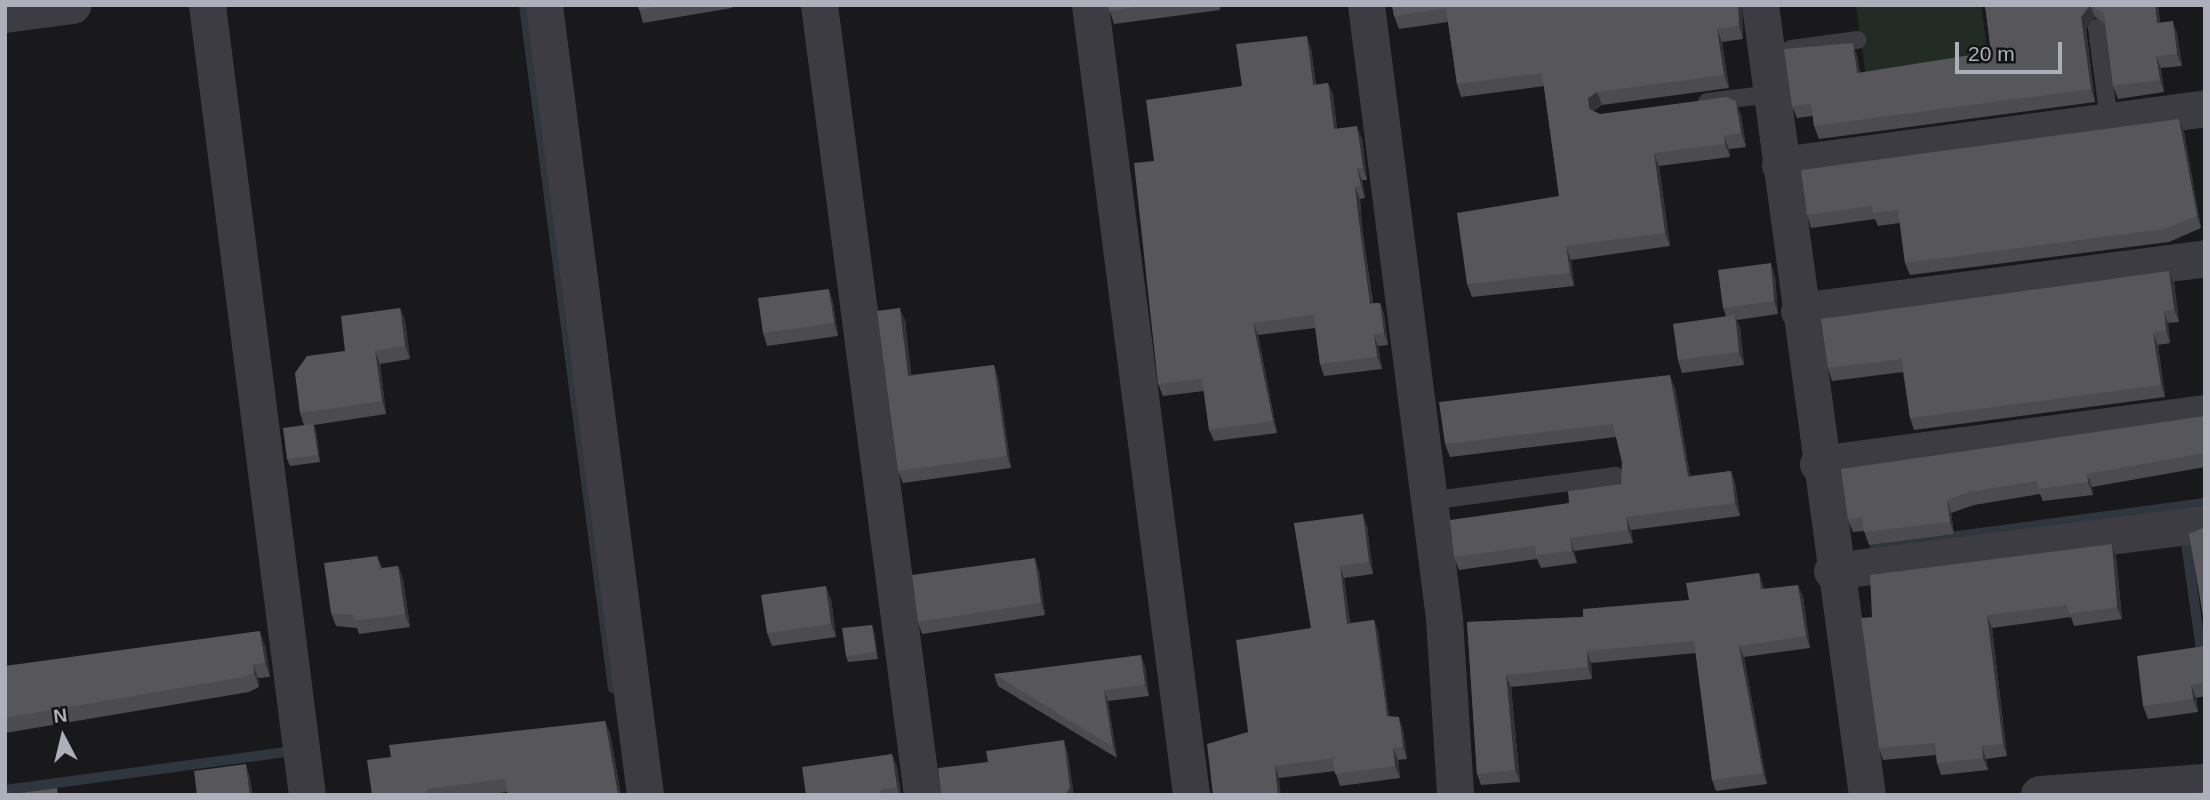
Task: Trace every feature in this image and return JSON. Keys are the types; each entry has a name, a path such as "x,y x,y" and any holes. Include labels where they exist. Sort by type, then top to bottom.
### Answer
{"street":[{"path":"5,14 72,5"},
{"path":"207,5 307,795"},
{"path":"544,5 645,795"},
{"path":"819,5 922,795"},
{"path":"1090,5 1191,795"},
{"path":"1366,5 1429,501 1455,795"},
{"path":"1760,5 1832,571 1867,795"},
{"path":"1780,165 2205,108"},
{"path":"1799,312 2205,258"},
{"path":"1818,464 2205,413"},
{"path":"1832,571 2205,524"},
{"path":"2040,795 2205,783"}],"lane":[{"path":"2097,28 2109,121"},
{"path":"1766,53 1857,40"},
{"path":"1681,106 1771,94"},
{"path":"1429,501 1615,476"}],"shaded area":[{"path":"1856,5 1981,5 1989,62 1866,78"}],"building":[{"path":"638,5 668,5 639,10"},
{"path":"1108,5 1151,5 1109,11"},
{"path":"1392,5 1738,5 1739,26 1717,29 1724,75 1597,92 1588,98 1589,109 1600,114 1727,97 1736,101 1741,133 1724,136 1725,144 1654,153 1665,233 1566,246 1570,273 1467,284 1457,213 1559,196 1542,73 1457,84 1446,8 1394,16"},
{"path":"1985,5 2090,5 2081,17 2091,89 1814,126 1811,104 1792,106 1784,49 1853,43 1857,73 1991,52"},
{"path":"2091,5 2155,5 2157,23 2173,21 2177,54 2156,56 2160,80 2113,86 2104,14"},
{"path":"1307,36 1313,85 1328,83 1334,129 1357,126 1363,168 1357,168 1361,186 1355,187 1358,215 1370,304 1380,303 1384,333 1374,334 1377,357 1320,364 1314,315 1253,323 1273,421 1209,430 1202,379 1158,384 1134,163 1154,161 1146,100 1242,86 1236,44"},
{"path":"2179,119 2197,216 2164,229 1905,263 1898,210 1873,213 1872,206 1807,215 1801,170"},
{"path":"1771,263 1774,301 1723,308 1718,270"},
{"path":"2169,271 2174,309 2164,311 2166,330 2153,333 2161,385 1910,418 1902,359 1828,368 1821,319"},
{"path":"829,289 834,323 763,333 758,298"},
{"path":"400,308 405,346 375,351 382,401 300,413 295,373 307,356 345,351 341,316"},
{"path":"900,308 908,376 994,365 1007,456 898,471 877,311"},
{"path":"1735,315 1739,352 1678,360 1673,324"},
{"path":"1670,375 1688,477 1731,471 1735,503 1626,517 1628,530 1570,538 1572,551 1536,555 1535,546 1454,557 1450,520 1569,503 1568,491 1621,484 1622,462 1613,424 1445,444 1439,402"},
{"path":"2205,416 2205,453 2087,474 2088,482 2038,489 2037,481 1969,492 1947,500 1950,522 1864,532 1862,517 1848,520 1841,469"},
{"path":"313,424 318,455 287,459 283,428"},
{"path":"1363,514 1369,562 1340,566 1347,624 1374,620 1387,716 1399,717 1403,747 1393,748 1395,766 1335,774 1333,758 1275,766 1278,795 1213,795 1207,744 1248,732 1236,640 1311,628 1294,523"},
{"path":"2205,527 2205,628 2189,534"},
{"path":"2112,544 2117,607 2069,614 2067,605 1987,615 2003,744 1982,746 1983,758 1937,763 1935,743 1879,748 1861,618 1872,617 1870,575"},
{"path":"377,556 379,569 398,566 405,614 354,621 353,615 331,613 324,563"},
{"path":"1035,558 1041,603 918,622 912,575"},
{"path":"1759,573 1761,589 1798,585 1806,636 1739,646 1763,773 1712,780 1694,641 1587,651 1588,667 1506,675 1515,770 1477,774 1467,622 1583,617 1583,609 1689,600 1686,583"},
{"path":"826,586 831,624 767,633 761,595"},
{"path":"872,625 876,652 846,656 842,628"},
{"path":"260,631 265,663 253,664 254,673 244,677 5,718 5,666"},
{"path":"2205,646 2205,683 2191,685 2193,699 2143,706 2137,656"},
{"path":"1141,655 1145,685 1104,690 1113,747 994,674"},
{"path":"605,721 618,795 508,795 505,779 427,789 428,795 372,795 367,760 391,757 389,745"},
{"path":"1064,740 1070,788 1065,795 941,795 938,768 988,762 986,751"},
{"path":"892,754 897,787 881,790 881,795 806,795 802,767"},
{"path":"246,764 250,795 197,795 194,771"},
{"path":"57,788 58,795 5,795"}],"waterway":[{"path":"524,5 613,688"},
{"path":"1875,547 2205,503"},
{"path":"2185,536 2205,678"},
{"path":"5,790 287,752"}]}
